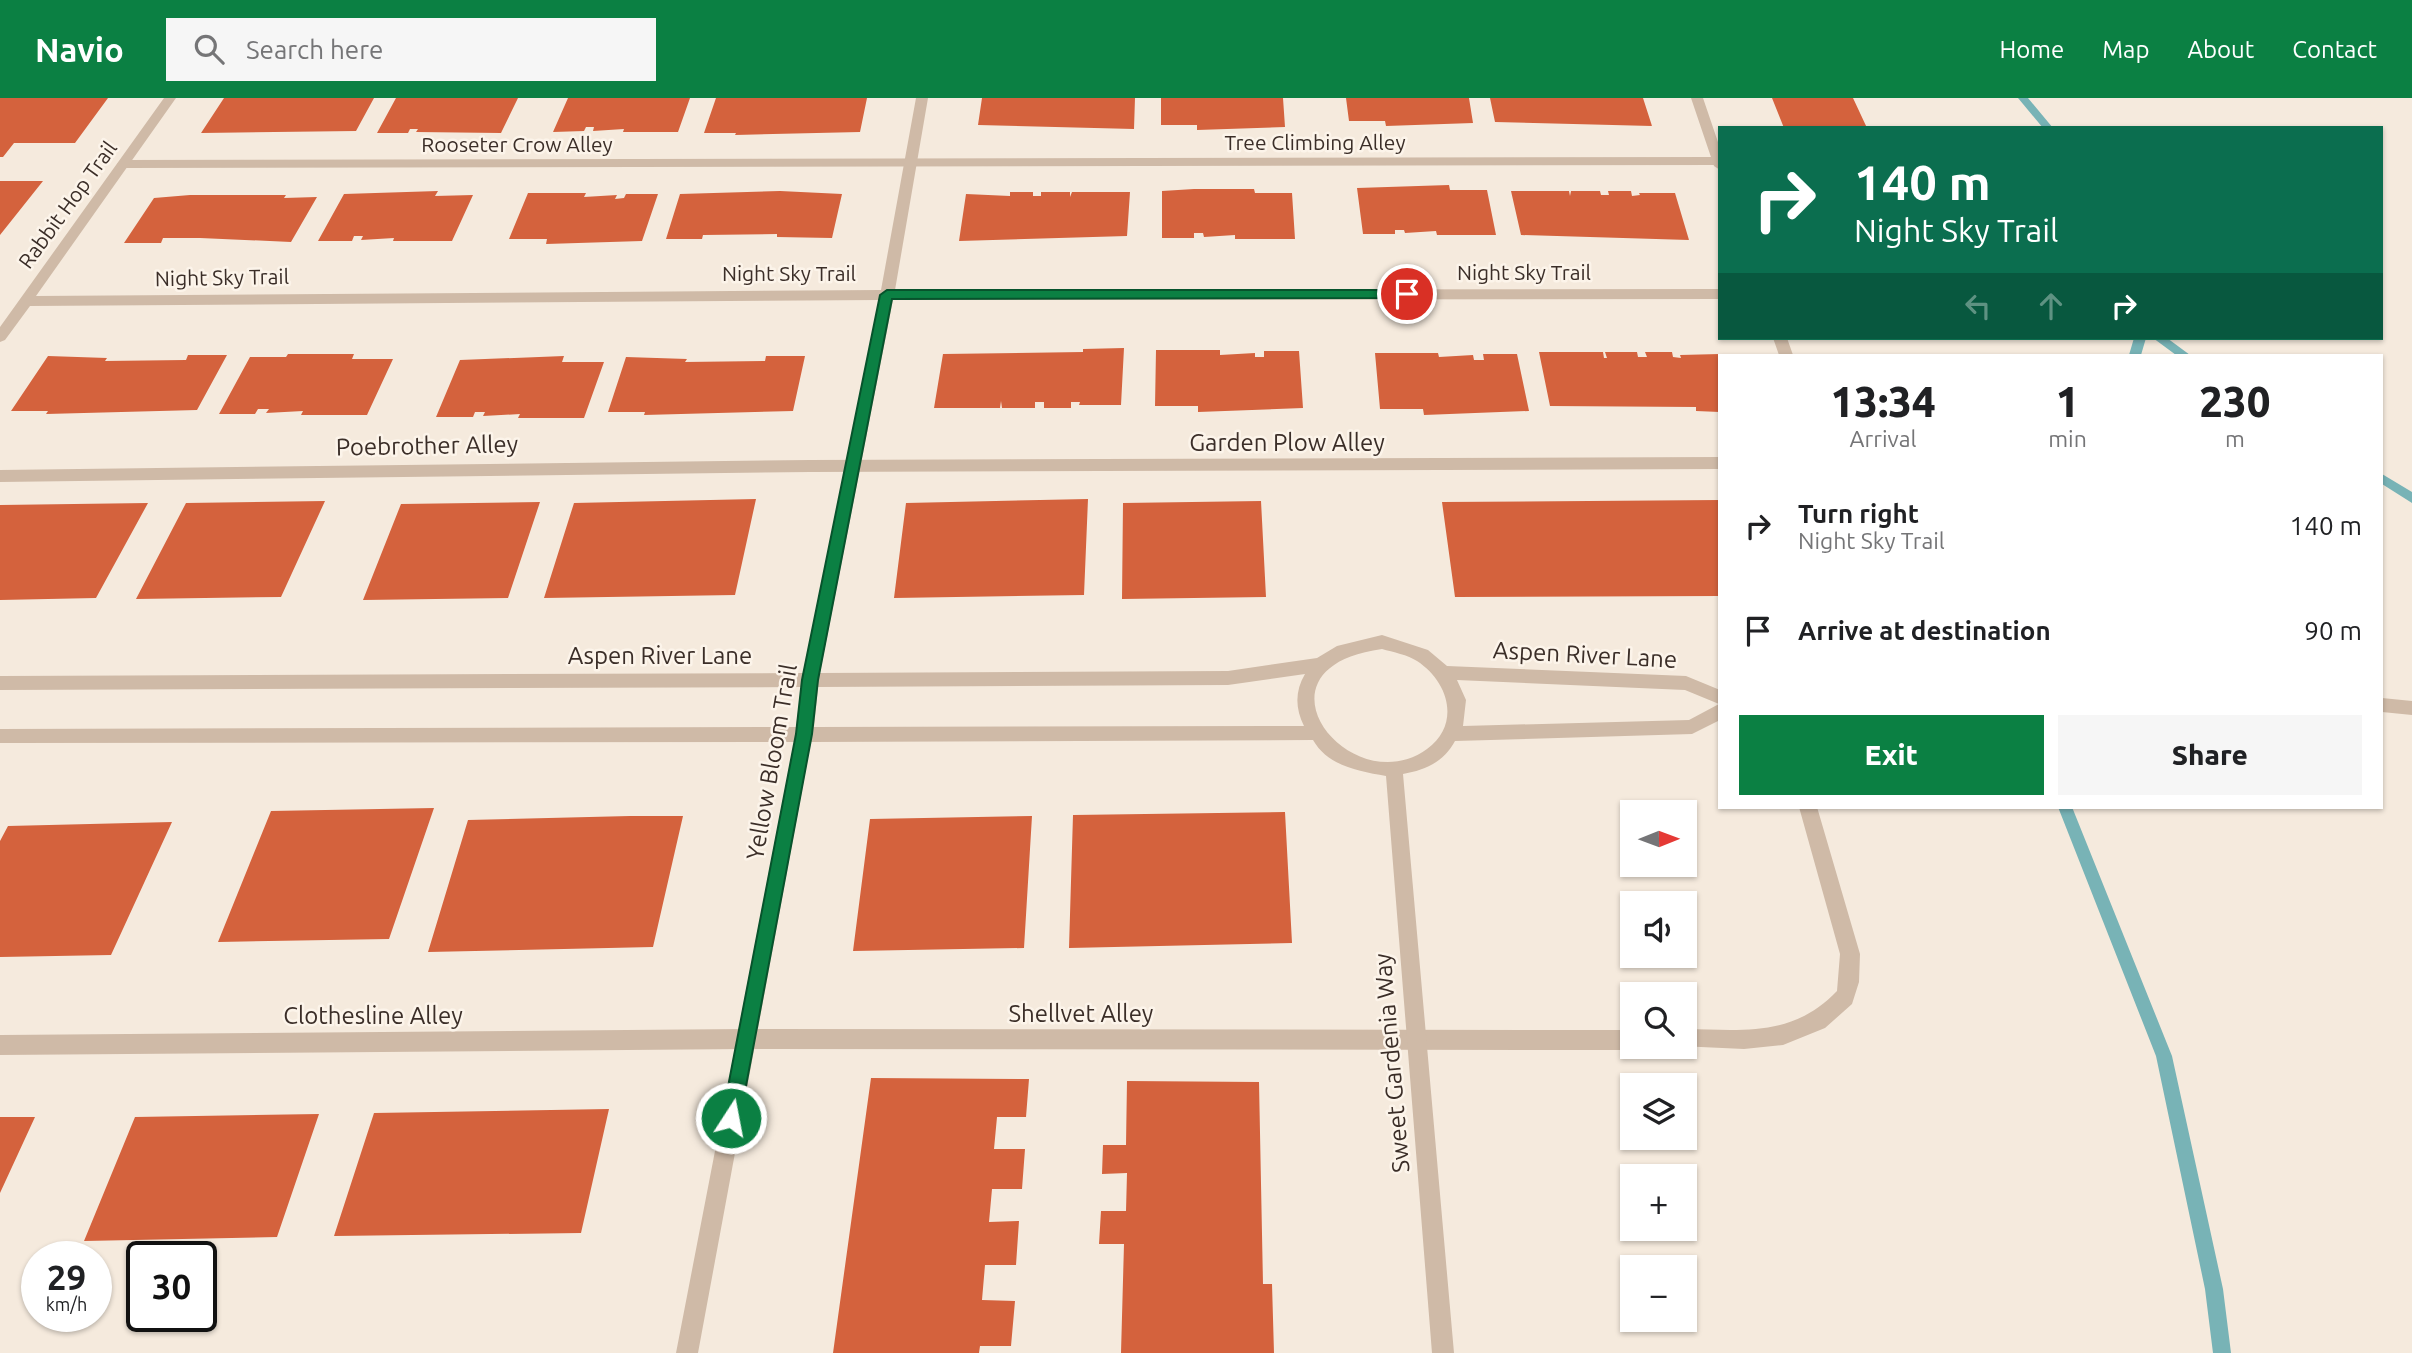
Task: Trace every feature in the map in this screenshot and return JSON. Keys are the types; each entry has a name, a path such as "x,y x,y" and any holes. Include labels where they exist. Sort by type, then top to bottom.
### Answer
{"street":[{"name":"Rabbit Hop Trail","path":"0,337 170,98"},
{"name":"Yellow Bloom Trail","path":"687,1353 804,734 810,680 887,295 922,98"},
{"path":"1697,98 1718,161"},
{"name":"Rooseter Crow Alley","path":"123,164 911,164"},
{"name":"Tree Climbing Alley","path":"911,164 1718,164"},
{"name":"Night Sky Trail","path":"25,301 887,295 1718,294"},
{"name":"Garden Plow Alley","path":"854,466 1718,463"},
{"name":"Poebrother Alley","path":"0,476 405,469 854,466"},
{"name":"Aspen River Lane","path":"0,683 1234,678 1319,665 1337,652 1358,643 1382,642 1406,646 1427,657 1445,673 1686,683 1718,696"},
{"path":"1319,665 1308,683 1306,703 1311,724 1324,743 1344,758 1368,767 1394,769 1419,764 1440,751 1453,734 1459,713 1456,692 1445,673"},
{"path":"2383,705 2412,708"},
{"path":"1453,734 1692,727 1718,712"},
{"path":"0,736 1317,733"},
{"name":"Sweet Gardenia Way","path":"1394,769 1443,1353"},
{"path":"1697,1039 1764,1039 1801,1032 1825,1017 1845,996 1850,975 1850,954 1809,809"},
{"name":"Shellvet Alley","path":"746,1040 1620,1040"},
{"name":"Clothesline Alley","path":"0,1045 746,1040"}],"building":[{"path":"0,98 108,98 75,143 14,143 3,157 0,157"},
{"path":"224,98 374,98 356,131 201,133"},
{"path":"396,98 518,98 501,133 416,132 418,129 410,129 408,133 377,133"},
{"path":"568,98 690,98 678,132 623,132 624,129 593,131 594,127 586,127 584,131 553,132"},
{"path":"716,98 867,98 860,132 735,135 736,133 704,133"},
{"path":"982,98 1135,98 1134,129 978,125"},
{"path":"1161,98 1283,98 1285,127 1197,130 1197,125 1161,125"},
{"path":"1346,98 1469,98 1473,123 1386,126 1385,121 1349,121"},
{"path":"1490,98 1643,98 1652,126 1495,122"},
{"path":"1772,98 1853,98 1866,126 1783,126"},
{"path":"0,181 43,181 0,235"},
{"path":"1449,185 1450,190 1487,190 1496,235 1437,235 1436,231 1405,233 1404,230 1395,230 1395,234 1363,234 1357,188"},
{"path":"1254,189 1255,193 1292,193 1295,239 1235,239 1235,235 1204,237 1203,233 1194,233 1194,238 1162,238 1162,191"},
{"path":"438,191 435,196 473,195 452,241 393,241 394,238 361,240 363,236 354,236 352,241 318,241 344,194"},
{"path":"780,191 842,194 832,238 777,237 777,234 703,235 702,239 666,239 680,194"},
{"path":"1511,191 1569,191 1570,196 1571,191 1600,191 1601,195 1609,195 1608,191 1631,191 1632,196 1640,195 1639,193 1675,193 1689,240 1521,235"},
{"path":"1010,192 1033,192 1033,196 1041,196 1041,192 1070,192 1070,197 1072,192 1130,192 1127,236 959,241 966,194 1010,196"},
{"path":"528,193 586,193 584,197 617,195 615,199 624,198 626,194 658,194 642,241 546,244 547,239 509,239"},
{"path":"190,195 317,197 291,242 163,238 161,243 124,243 154,198"},
{"path":"1124,348 1121,405 1079,405 1080,402 1071,402 1071,408 1044,408 1044,402 1035,402 1035,408 1002,408 1001,401 1000,408 934,408 943,354 1083,352 1083,349"},
{"path":"1156,350 1220,350 1220,355 1255,353 1255,357 1264,357 1264,351 1299,351 1303,408 1198,412 1198,406 1155,406"},
{"path":"1539,352 1603,352 1604,358 1607,358 1605,352 1637,352 1638,357 1647,357 1645,352 1672,352 1673,357 1681,358 1680,355 1718,354 1718,412 1696,411 1696,407 1550,406"},
{"path":"1375,353 1438,353 1439,357 1473,355 1474,360 1484,360 1483,354 1517,354 1529,411 1424,415 1423,409 1380,409"},
{"path":"288,354 354,354 352,359 393,359 367,415 301,415 303,411 266,413 269,409 258,409 255,414 219,414 250,357 286,357"},
{"path":"188,355 227,355 197,410 46,414 48,411 11,411 48,356 107,358 105,361 186,360"},
{"path":"564,356 562,362 604,362 584,418 518,418 520,414 483,416 485,412 475,412 473,417 436,417 460,360"},
{"path":"766,356 805,356 793,411 644,415 645,412 608,412 626,357 687,359 685,362 765,361"},
{"path":"756,499 735,595 544,598 574,503"},
{"path":"1088,499 1084,595 894,598 906,503"},
{"path":"1718,500 1718,596 1455,597 1442,502"},
{"path":"325,501 281,597 136,599 186,503"},
{"path":"1261,501 1266,597 1122,599 1123,503"},
{"path":"540,502 508,598 363,600 401,504"},
{"path":"148,503 96,598 0,600 0,505"},
{"path":"434,808 389,939 218,942 271,811"},
{"path":"1285,812 1292,943 1069,948 1073,815"},
{"path":"683,816 653,947 428,952 468,820"},
{"path":"1032,816 1024,948 853,951 870,819"},
{"path":"172,822 111,955 0,957 0,841 8,826"},
{"path":"871,1078 1029,1079 1026,1117 997,1117 994,1149 1025,1149 1022,1189 992,1189 989,1222 1019,1221 1016,1265 985,1265 982,1300 1015,1301 1011,1346 980,1346 979,1353 833,1353"},
{"path":"1127,1081 1259,1082 1263,1284 1272,1284 1274,1353 1121,1353 1124,1244 1099,1244 1101,1211 1126,1211 1127,1173 1102,1174 1103,1145 1126,1145"},
{"path":"609,1109 581,1233 334,1236 374,1113"},
{"path":"319,1114 277,1237 84,1241 135,1117"},
{"path":"0,1117 35,1117 0,1193"}],"waterway":[{"path":"2023,98 2046,126"},
{"path":"2135,354 2139,340"},
{"path":"2162,340 2183,354"},
{"path":"2383,479 2412,498"},
{"path":"2066,809 2164,1056 2214,1289 2222,1353"}],"route":[{"path":"731,1118 804,734 810,680 887,295 1407,294"}]}
